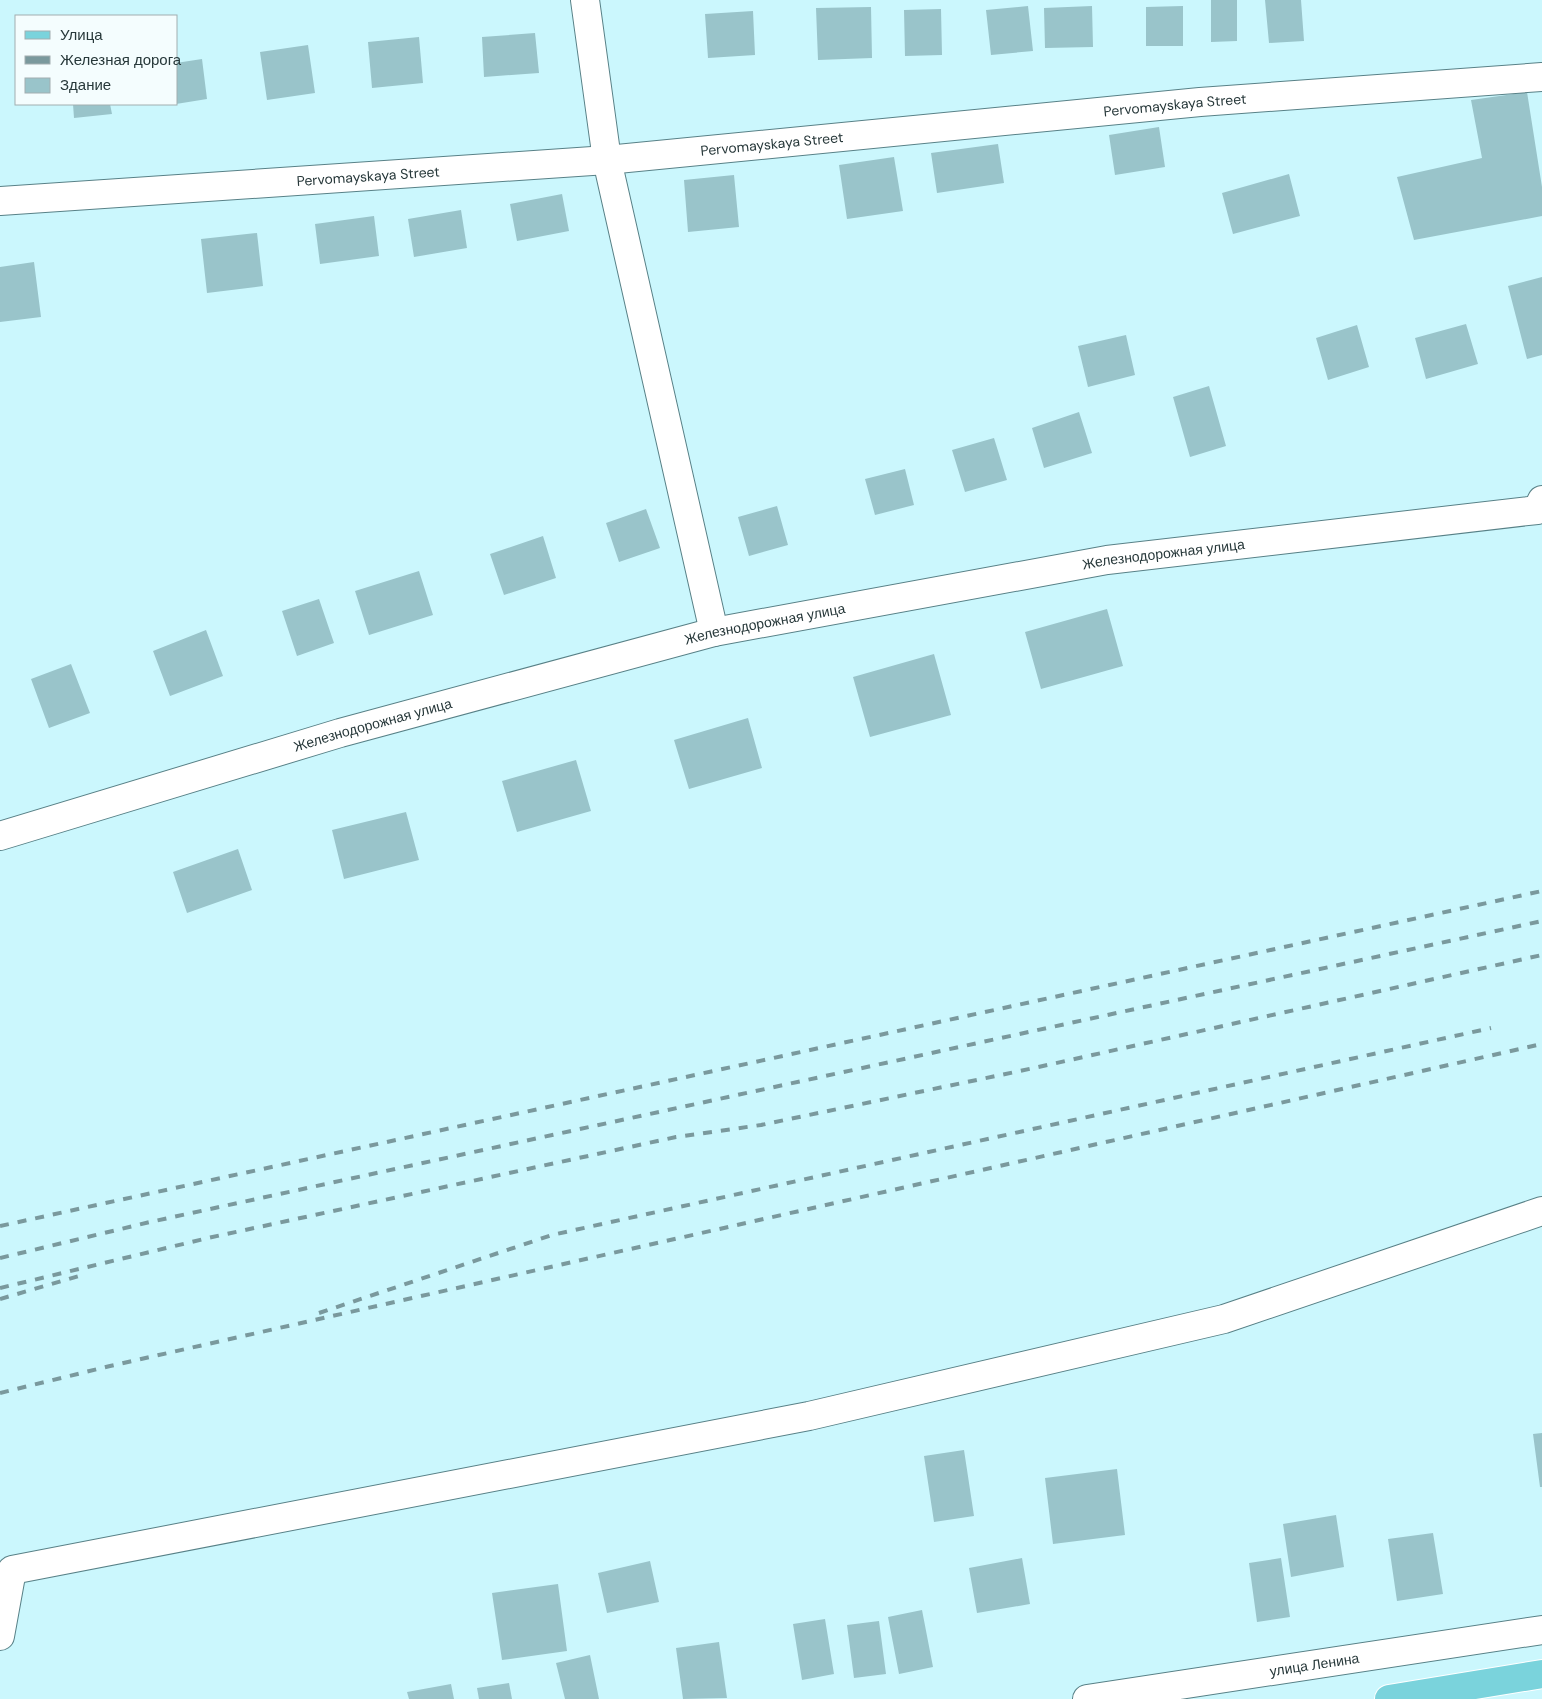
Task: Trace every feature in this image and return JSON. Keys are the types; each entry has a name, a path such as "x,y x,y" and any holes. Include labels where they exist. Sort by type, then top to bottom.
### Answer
{"main road":[{"path":"1389,1699 1542,1674"}],"street":[{"path":"585,0 608,160 714,632"},
{"name":"Pervomayskaya Street","path":"0,201 608,160 1200,102 1542,77"},
{"path":"608,160 630,205 648,275"},
{"name":"Железнодорожная улица","path":"0,836 340,733 714,632 1107,560 1537,510 1542,500"},
{"path":"0,1636 12,1570 810,1416 1224,1319 1542,1211"},
{"name":"улица Ленина","path":"1087,1699 1542,1630"}],"building":[{"path":"1211,0 1237,0 1237,41 1211,42"},
{"path":"1265,0 1301,0 1304,41 1269,43"},
{"path":"1028,6 1033,51 991,55 986,10"},
{"path":"1092,6 1093,47 1045,48 1044,8"},
{"path":"1183,6 1183,46 1146,46 1146,7"},
{"path":"871,7 872,58 818,60 816,8"},
{"path":"941,9 942,55 905,56 904,10"},
{"path":"753,11 755,55 708,58 705,14"},
{"path":"535,33 539,73 484,77 482,37"},
{"path":"419,37 423,83 372,88 368,42"},
{"path":"308,45 315,93 267,100 260,52"},
{"path":"202,59 207,99 178,104 178,63"},
{"path":"1527,92 1542,187 1542,216 1414,240 1397,177 1482,158 1471,100"},
{"path":"73,105 110,105 112,114 74,118"},
{"path":"1159,127 1165,167 1115,175 1109,135"},
{"path":"998,144 1004,183 937,193 931,153"},
{"path":"894,157 903,211 847,219 839,165"},
{"path":"1289,174 1300,216 1233,234 1222,193"},
{"path":"734,175 739,227 688,232 684,180"},
{"path":"562,194 569,231 517,241 510,204"},
{"path":"461,210 467,248 414,257 408,219"},
{"path":"374,216 379,256 320,264 315,224"},
{"path":"257,233 263,286 207,293 201,239"},
{"path":"34,262 41,317 0,322 0,267"},
{"path":"1542,277 1542,355 1527,359 1508,286"},
{"path":"1466,324 1478,364 1426,379 1415,338"},
{"path":"1357,325 1369,367 1328,380 1316,338"},
{"path":"1126,335 1135,375 1088,387 1078,346"},
{"path":"1209,386 1226,446 1190,457 1173,397"},
{"path":"1079,412 1092,453 1044,468 1032,428"},
{"path":"994,438 1007,480 965,492 952,450"},
{"path":"905,469 914,505 875,515 865,479"},
{"path":"777,506 788,545 749,556 738,517"},
{"path":"646,509 660,548 619,562 606,523"},
{"path":"543,536 556,578 504,595 490,554"},
{"path":"419,571 433,615 369,635 355,591"},
{"path":"319,599 334,643 297,656 282,611"},
{"path":"1107,609 1123,666 1041,689 1025,632"},
{"path":"206,630 223,676 170,696 153,651"},
{"path":"934,654 951,715 870,737 853,677"},
{"path":"71,664 90,713 49,728 31,679"},
{"path":"748,718 762,768 689,789 674,740"},
{"path":"576,760 591,811 517,832 502,781"},
{"path":"406,812 419,860 344,879 332,830"},
{"path":"238,849 252,890 187,913 173,872"},
{"path":"1542,1433 1542,1487 1540,1487 1533,1434"},
{"path":"964,1450 974,1516 934,1522 924,1456"},
{"path":"1117,1469 1125,1535 1053,1544 1045,1478"},
{"path":"1336,1515 1344,1567 1291,1577 1283,1524"},
{"path":"1433,1533 1443,1594 1397,1601 1388,1539"},
{"path":"1022,1558 1030,1604 977,1613 969,1568"},
{"path":"1281,1558 1290,1617 1257,1622 1249,1563"},
{"path":"650,1561 659,1602 607,1613 598,1573"},
{"path":"558,1584 567,1651 502,1660 492,1593"},
{"path":"922,1610 933,1667 899,1674 888,1617"},
{"path":"825,1619 834,1674 802,1680 793,1624"},
{"path":"879,1621 886,1674 854,1678 847,1625"},
{"path":"719,1642 727,1698 683,1699 676,1648"},
{"path":"590,1655 599,1699 565,1699 556,1663"},
{"path":"509,1683 512,1699 479,1699 477,1688"},
{"path":"451,1684 454,1699 409,1699 407,1692"}],"railway":[{"path":"0,1226 1542,891"},
{"path":"0,1258 150,1222 1542,921"},
{"path":"0,1288 208,1238 676,1137 761,1125 1034,1068 1542,955"},
{"path":"319,1313 552,1235 1491,1028"},
{"path":"0,1393 110,1366 1542,1044"},
{"path":"0,1299 79,1276"}]}
